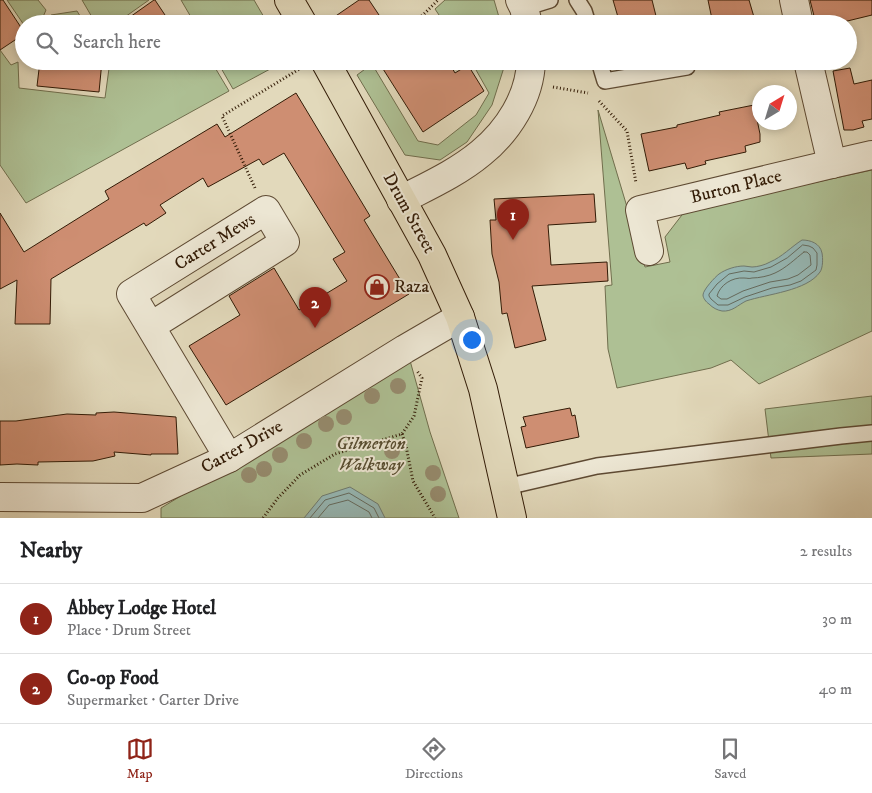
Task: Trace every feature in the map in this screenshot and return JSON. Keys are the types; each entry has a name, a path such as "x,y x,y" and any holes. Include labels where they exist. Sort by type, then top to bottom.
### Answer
{"main road":[{"path":"289,0 298,15"},
{"name":"Drum Street","path":"319,70 401,200 432,255 460,317 483,389 512,518"}],"street":[{"path":"794,0 797,15"},
{"path":"810,70 832,164"},
{"path":"401,200 460,168 498,136 524,98 529,72"},
{"name":"Burton Place","path":"640,210 872,155"},
{"name":"Carter Mews","path":"151,326 285,242 266,210 132,294 228,458"},
{"path":"640,210 649,251"},
{"name":"Carter Drive","path":"0,497 140,508 228,458 460,317"}],"lane":[{"path":"524,11 550,0"},
{"path":"577,0 585,15"},
{"path":"602,70 605,81 670,70"},
{"path":"506,487 597,466 872,433"}],"path":[{"path":"424,15 438,0"},
{"path":"266,210 222,116 304,70"},
{"path":"529,72 592,94"},
{"path":"598,100 627,131 640,210"},
{"path":"262,518 278,498 300,476 335,454 402,434 414,416 422,378 405,349"},
{"path":"402,434 413,480 435,518"}],"green space":[{"path":"7,0 38,0 46,10 44,15 17,15"},
{"path":"82,0 149,0 128,15 91,15"},
{"path":"181,0 254,0 263,15 190,15"},
{"path":"445,0 494,0 498,15 439,15 435,9"},
{"path":"77,11 79,15 51,15"},
{"path":"0,50 11,65 15,63 15,70 18,70 19,88 105,98 109,70 216,70 229,91 26,203 0,165"},
{"path":"222,70 268,70 233,89"},
{"path":"364,70 376,70 418,141 438,145 476,115 489,93 476,70 503,70 492,105 467,142 440,160 405,155 357,75"},
{"path":"598,110 645,267 670,262 665,237 685,211 872,170 872,331 759,384 731,360 711,368 617,388 608,349 605,286 612,285"},
{"name":"Gilmerton Walkway","path":"409,357 430,432 459,518 161,518 161,508"},
{"path":"872,396 872,454 771,458 765,409"}],"water":[{"path":"802,240 817,244 822,255 820,272 806,284 746,301 726,311 715,309 704,299 705,290 722,272 738,267 754,267 766,264"},
{"path":"350,487 378,504 385,518 304,518 322,496"}],"building":[{"path":"0,0 3,0 15,18 15,40 0,50"},
{"path":"154,0 165,15 133,15"},
{"path":"359,0 369,0 379,15 337,15"},
{"path":"613,0 652,0 656,15 617,15"},
{"path":"708,0 749,0 753,15 711,15"},
{"path":"810,0 872,0 872,15 857,19 857,15 814,15"},
{"path":"39,70 101,70 99,92 37,86"},
{"path":"384,70 453,70 455,73 460,70 471,70 484,91 423,132"},
{"path":"850,70 854,84 872,80 872,119 862,121 864,127 844,130 833,71"},
{"path":"296,93 370,216 364,220 409,294 226,405 189,346 240,315 229,296 274,268 299,310 347,281 333,259 345,252 284,153 263,165 259,159 208,187 203,178 160,205 166,213 146,226 144,223 51,279 50,324 15,324 17,280 0,289 0,213 24,252 109,199 105,191 217,124 225,137"},
{"path":"752,105 752,130 759,130 760,142 745,146 746,152 705,161 706,164 687,169 685,163 649,171 641,134 677,127 677,125 720,115 719,112"},
{"path":"594,194 596,222 548,225 551,265 607,262 608,281 532,286 546,340 515,348 507,313 502,314 499,282 492,254 490,220 496,220 494,199"},
{"path":"570,408 572,416 575,415 579,437 526,448 521,427 526,426 523,417"},
{"path":"114,412 176,417 178,454 151,455 114,452 115,456 93,461 38,462 38,465 0,465 0,421 16,421 67,414 96,415 96,413"}],"place":[{"name":"Abbey Lodge Hotel","path":"513,240"},
{"name":"Raza","path":"377,287"},
{"name":"Co-op Food","path":"315,328"}]}
